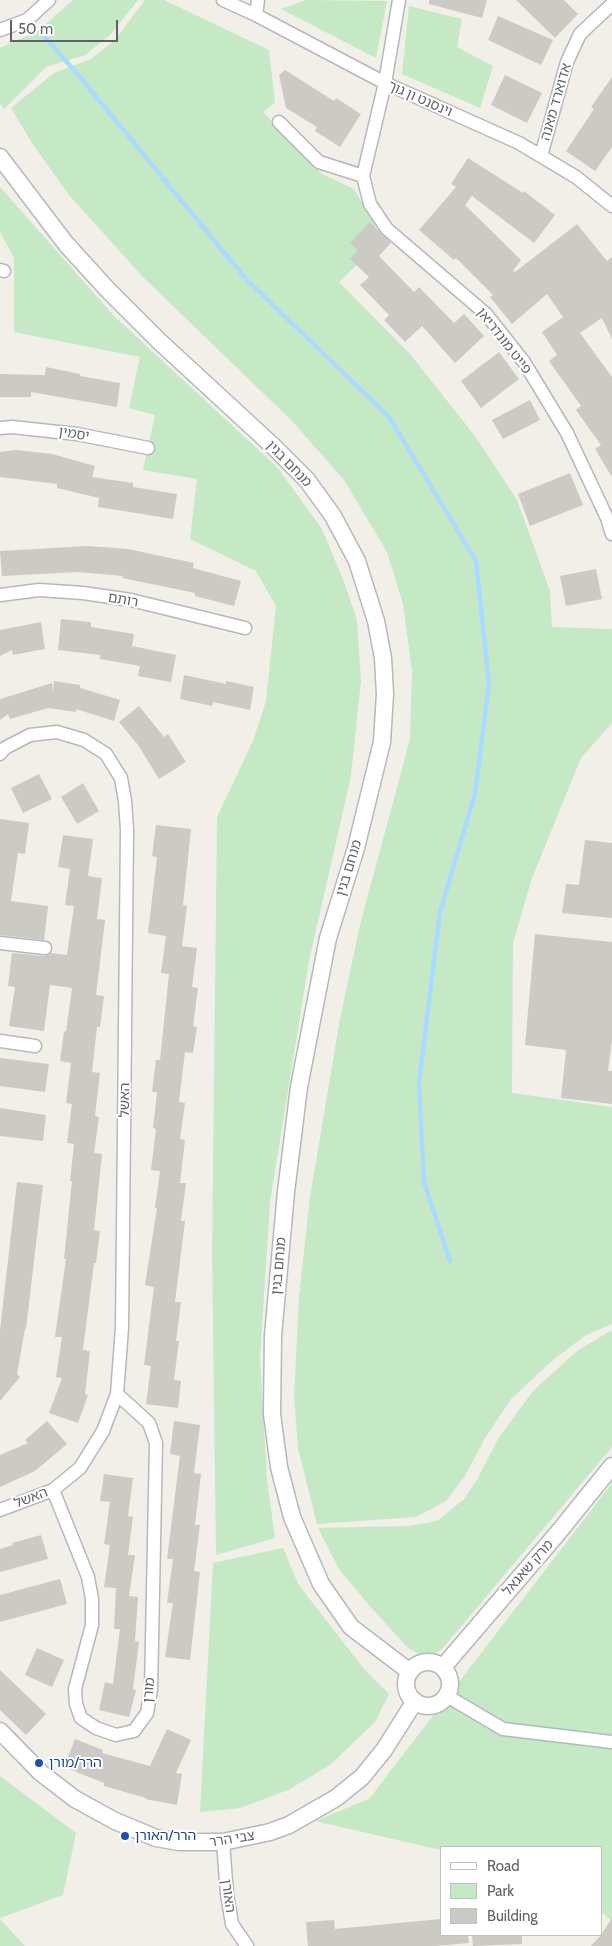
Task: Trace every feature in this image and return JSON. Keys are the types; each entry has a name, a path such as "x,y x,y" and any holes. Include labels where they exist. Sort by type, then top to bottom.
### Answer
{"street":[{"path":"0,30 28,20 49,0"},
{"name":"וינסנט ון גוך","path":"223,0 256,15 385,83 519,143 576,177 612,206"},
{"path":"256,15 258,0"},
{"name":"פייט מונדריאן","path":"399,0 385,83 363,176 370,204 387,229 486,314 524,362 567,433 607,518 612,534"},
{"name":"אדוארד מאנה","path":"541,156 567,62 580,34 612,4"},
{"path":"280,122 319,162 363,176"},
{"name":"מנחם בגין","path":"0,157 66,244 107,289 159,341 307,480 333,516 357,561 376,621 384,658 382,742 356,848 328,938 299,1087 286,1192 273,1336 272,1414 279,1467 292,1517 321,1584 351,1627 410,1672"},
{"name":"יסמין","path":"0,428 12,427 77,434 148,448"},
{"name":"רותם","path":"0,596 39,590 82,593 131,600 245,628"},
{"name":"האשל","path":"0,754 5,748 30,735 58,732 84,740 106,754 121,778 126,801 128,830 122,1328 117,1394 103,1431 80,1468 53,1490 0,1510"},
{"path":"0,943 45,948"},
{"path":"0,1041 35,1046"},
{"name":"מורן","path":"53,1490 88,1578 92,1599 92,1625 75,1689 76,1704 81,1718 96,1728 116,1734 134,1731 147,1713 151,1690 156,1443 149,1423 117,1394"},
{"name":"מרק שאגאל","path":"443,1667 557,1534 612,1466"},
{"path":"429,1662 443,1667 450,1684 446,1696 435,1705 421,1705 410,1697 406,1684 410,1672 415,1666 429,1662"},
{"path":"446,1696 503,1729 612,1742"},
{"name":"צבי הרר","path":"0,1731 41,1773 75,1799 115,1821 156,1838 178,1842 223,1842 270,1832 289,1825 336,1798 362,1778 384,1750 415,1701"},
{"name":"האורן","path":"223,1842 227,1894 232,1924 247,1946"}],"green space":[{"path":"73,0 138,0 109,36 85,55 46,67 4,109 0,104 0,48 38,31"},
{"path":"145,0 164,0 269,50 275,103 263,112 322,174 354,189 383,240 339,282 410,354 475,436 517,500 550,591 552,627 612,629 612,723 581,758 532,878 513,943 512,1093 612,1107 612,1324 586,1335 554,1359 511,1399 485,1438 465,1476 446,1501 416,1517 317,1524 298,1448 294,1396 299,1297 310,1197 340,1019 360,925 410,739 412,671 403,604 387,552 344,480 292,421 142,276 69,195 32,143 11,108 54,73 91,59 115,40"},
{"path":"306,0 387,1 376,58 281,9"},
{"path":"409,6 462,19 457,47 493,66 480,108 402,74"},
{"path":"0,187 114,316 277,467 322,529 344,582 357,620 361,680 351,776 309,961 270,1202 260,1358 267,1480 275,1538 216,1555 212,1253 217,817 253,741 266,701 276,606 256,571 190,539 197,479 143,470 155,415 129,408 140,357 14,332 14,258 0,232"},
{"path":"612,1330 612,1447 443,1648 435,1654 418,1653 408,1648 339,1569 318,1528 409,1526 437,1521 464,1499 478,1478 498,1439 533,1391 577,1351"},
{"path":"612,1483 612,1921 602,1913 602,1846 440,1846 440,1850 315,1821 369,1799"},
{"path":"283,1548 298,1584 364,1669 389,1694 375,1722 330,1765 288,1790 240,1808 200,1812 213,1563"},
{"path":"0,1776 76,1833 63,1895 0,1918"},
{"path":"0,1919 25,1946 0,1946"}],"building":[{"path":"429,0 487,0 482,18 429,4"},
{"path":"516,0 564,0 578,14 555,38"},
{"path":"498,16 553,40 541,65 488,40"},
{"path":"285,70 334,101 336,98 361,114 340,147 315,131 317,127 286,108 279,75"},
{"path":"505,75 542,93 527,123 491,105"},
{"path":"612,77 612,147 595,171 566,151 594,109 591,107"},
{"path":"468,158 523,193 524,191 555,215 534,243 472,196 465,205 521,260 513,271 515,272 577,224 607,261 612,257 612,339 602,318 580,333 612,377 612,477 595,449 601,445 576,410 581,406 549,361 557,355 542,332 563,317 547,294 512,324 490,297 493,295 456,258 454,260 419,230 456,187 451,184"},
{"path":"370,222 391,243 379,256 414,292 419,287 454,323 464,314 484,336 455,363 422,326 405,342 384,320 389,315 360,285 369,277 350,259 358,250 350,243"},
{"path":"499,352 519,379 481,408 461,381"},
{"path":"46,367 80,374 80,376 120,383 117,407 31,392 31,397 0,397 0,374 45,375"},
{"path":"530,400 540,420 503,439 492,420"},
{"path":"16,450 52,454 95,466 92,477 133,483 133,487 177,494 173,519 98,507 99,498 57,488 57,484 0,477 0,452"},
{"path":"570,473 583,505 530,526 518,494"},
{"path":"88,546 128,549 194,563 193,568 241,581 234,606 195,596 195,593 122,578 123,576 78,572 2,576 0,551"},
{"path":"596,569 602,599 566,606 560,576"},
{"path":"61,619 91,622 91,627 134,634 132,646 176,655 171,682 138,676 140,666 100,659 100,655 58,650"},
{"path":"41,622 45,649 13,655 12,650 0,656 0,630"},
{"path":"184,675 226,684 226,681 254,687 250,710 213,702 212,706 180,699"},
{"path":"54,681 80,685 80,688 120,700 114,721 76,709 76,712 48,708 10,719 8,714 0,720 0,699 52,683 53,692"},
{"path":"139,706 164,737 168,734 186,762 159,779 138,745 119,722"},
{"path":"39,774 52,799 23,813 11,788"},
{"path":"83,783 99,811 77,824 61,797"},
{"path":"0,819 29,823 25,854 18,853 11,901 48,906 44,940 0,935"},
{"path":"156,825 191,829 183,905 187,906 182,946 197,948 192,987 198,988 193,1026 197,1027 193,1053 185,1052 179,1102 185,1103 180,1139 185,1140 180,1183 186,1183 181,1221 185,1221 175,1302 181,1302 174,1380 181,1381 178,1408 146,1404 151,1366 144,1365 154,1287 145,1285 157,1208 155,1208 160,1171 151,1170 156,1129 153,1128 157,1092 152,1092 156,1060 160,1060 169,974 161,973 166,936 148,933 157,857 152,856"},
{"path":"63,835 93,839 88,876 102,878 97,919 105,920 96,995 104,996 100,1027 97,1027 92,1072 100,1073 95,1116 99,1117 94,1153 102,1154 94,1230 100,1231 83,1350 90,1351 85,1394 88,1395 78,1423 49,1413 62,1378 56,1377 62,1337 55,1337 66,1259 64,1259 74,1144 67,1143 72,1104 66,1103 71,1063 60,1061 72,988 50,985 44,1031 9,1026 15,987 8,986 12,953 44,956 51,953 67,955 74,906 65,905 70,869 58,867"},
{"path":"585,840 612,843 612,918 562,913 566,884 579,885"},
{"path":"535,934 612,942 612,1041 608,1071 612,1071 612,1104 561,1098 566,1050 525,1045"},
{"path":"0,1058 49,1064 45,1092 0,1086"},
{"path":"0,1108 46,1115 43,1141 0,1136"},
{"path":"17,1182 43,1185 26,1329 17,1374 20,1377 0,1401 0,1330"},
{"path":"47,1421 67,1444 35,1471 0,1487 0,1455 28,1443 25,1440"},
{"path":"174,1421 200,1425 194,1473 201,1474 195,1525 200,1525 194,1571 200,1572 190,1660 165,1657 173,1603 167,1603 173,1559 167,1559 180,1456 170,1454"},
{"path":"104,1474 133,1478 128,1516 133,1517 128,1555 135,1555 129,1596 138,1597 135,1641 139,1642 133,1689 136,1690 129,1717 99,1710 105,1682 113,1684 120,1629 114,1629 116,1588 104,1587 110,1545 104,1544 110,1502 100,1501"},
{"path":"41,1535 48,1559 0,1572 0,1549 13,1545 12,1543"},
{"path":"60,1579 67,1604 0,1622 0,1595"},
{"path":"37,1648 64,1660 52,1687 25,1675"},
{"path":"0,1670 46,1714 26,1735 0,1710"},
{"path":"167,1729 191,1740 176,1773 182,1774 177,1805 145,1799 104,1786 104,1783 64,1767 75,1739 103,1750 102,1753 150,1766"},
{"path":"612,1918 612,1946 591,1946 602,1936"},
{"path":"440,1919 440,1936 468,1936 469,1943 436,1946 308,1946 306,1922 334,1920 335,1929"},
{"path":"472,1936 522,1936 522,1944 473,1946"}],"waterway":[{"path":"45,37 245,278 389,417 476,561 489,684 475,794 440,912 419,1083 424,1182 450,1261"}],"place":[{"name":"הרר/מורן","path":"39,1763"},
{"name":"הרר/האורן","path":"125,1836"}]}
